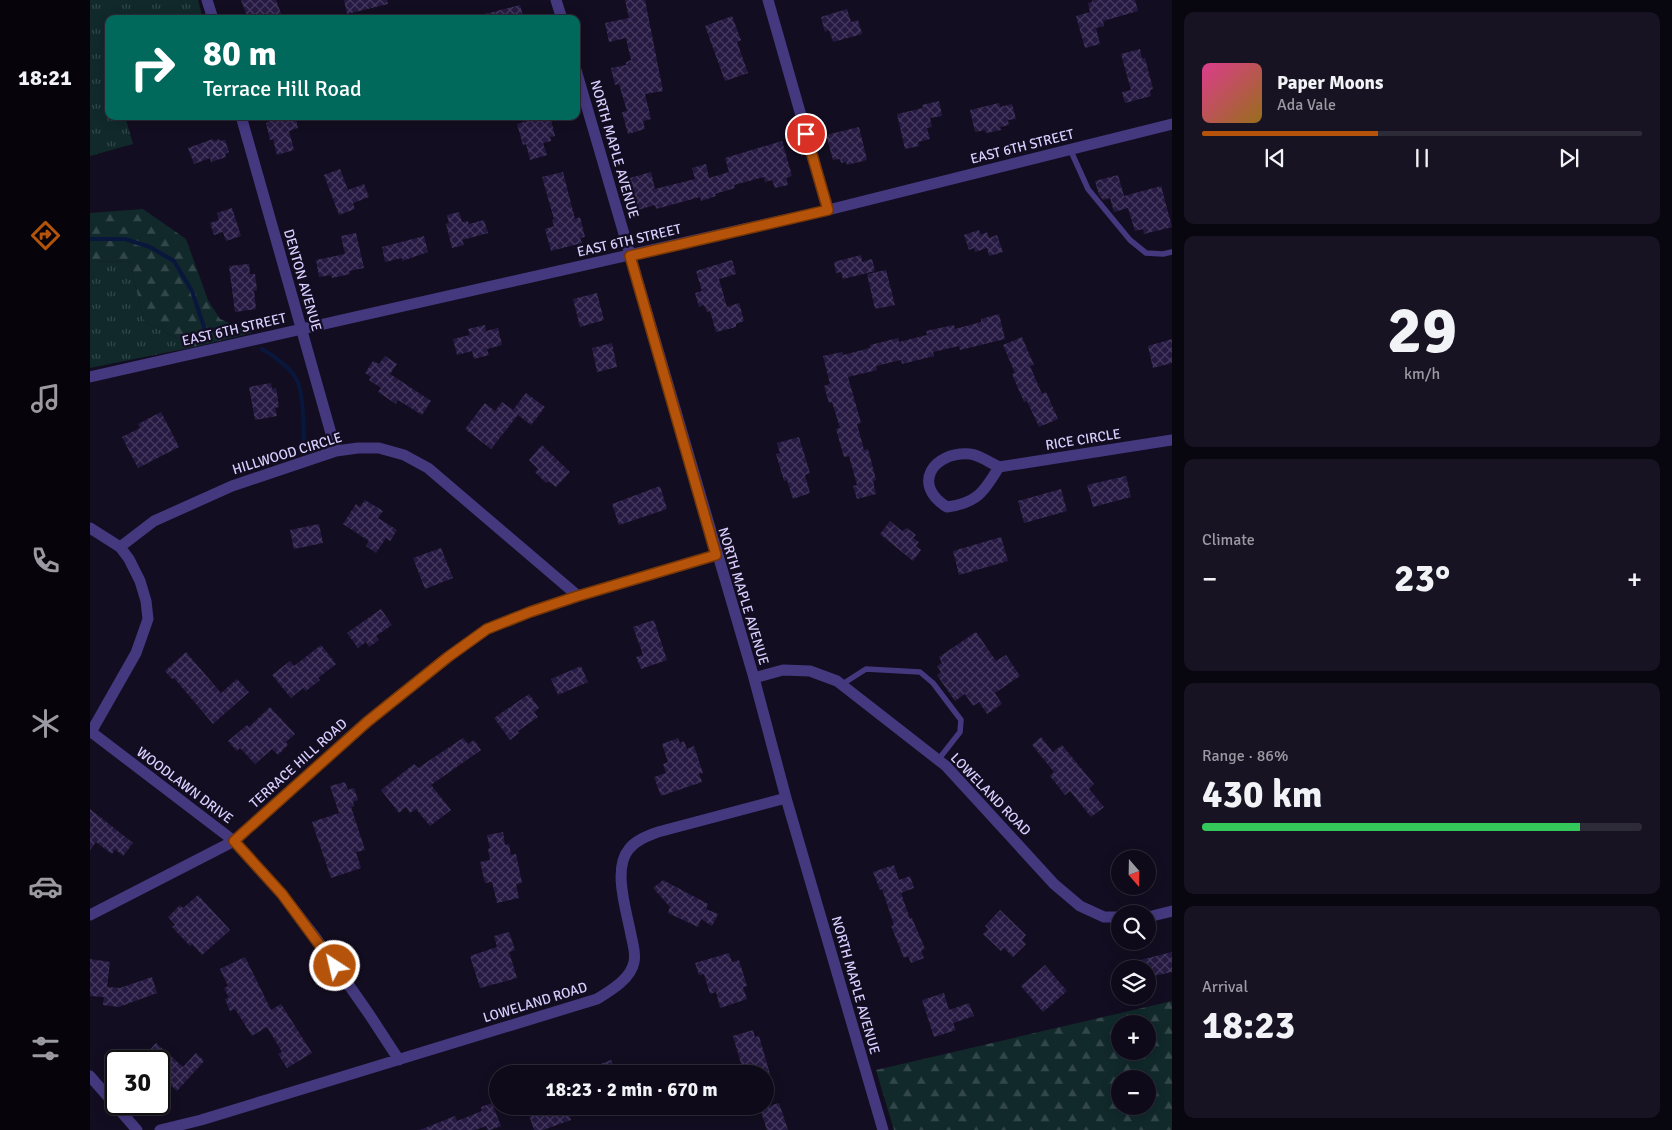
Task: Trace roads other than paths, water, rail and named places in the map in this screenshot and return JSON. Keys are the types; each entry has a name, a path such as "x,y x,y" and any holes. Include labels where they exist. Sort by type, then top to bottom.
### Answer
{"street":[{"path":"207,0 212,15"},
{"path":"556,0 561,15"},
{"path":"768,0 828,210"},
{"name":"NORTH MAPLE AVENUE","path":"580,84 716,555 754,678 786,798 883,1130"},
{"name":"DENTON AVENUE","path":"242,120 336,452"},
{"name":"EAST 6TH STREET","path":"90,377 828,210 1172,124"},
{"name":"RICE CIRCLE","path":"999,467 1172,440"},
{"name":"HILLWOOD CIRCLE","path":"120,548 154,521 232,486 336,452 358,448 379,448 404,455 428,468 578,596"},
{"path":"954,454 973,454 999,467 987,487 972,501 947,507 936,500 930,491 929,479 934,468 940,460 954,454"},
{"path":"90,528 120,548 129,559 140,581 146,601 148,619 136,653 91,732"},
{"name":"TERRACE HILL ROAD","path":"90,915 234,841 367,722 487,629 578,596 716,555"},
{"name":"LOWELAND ROAD","path":"754,678 783,670 810,671 836,681 946,766 1054,884 1080,906 1104,917 1111,917"},
{"name":"WOODLAWN DRIVE","path":"91,732 234,841 282,894 369,1014 399,1060"},
{"name":"LOWELAND ROAD","path":"160,1130 201,1120 596,999 625,979 634,963 634,950 620,876 622,861 629,849 641,840 658,832 786,798"},
{"path":"1156,915 1172,911"},
{"path":"90,1076 137,1130"}],"lane":[{"path":"1070,150 1088,189 1130,240 1146,253 1163,254 1172,252"},
{"path":"841,685 866,669 920,672 933,683 960,720 960,732 938,760"}],"waterway":[{"path":"90,239 125,239 150,247 174,261 192,291 205,330 228,329 237,334"},
{"path":"262,349 288,368 296,378 303,405 304,446"}]}
